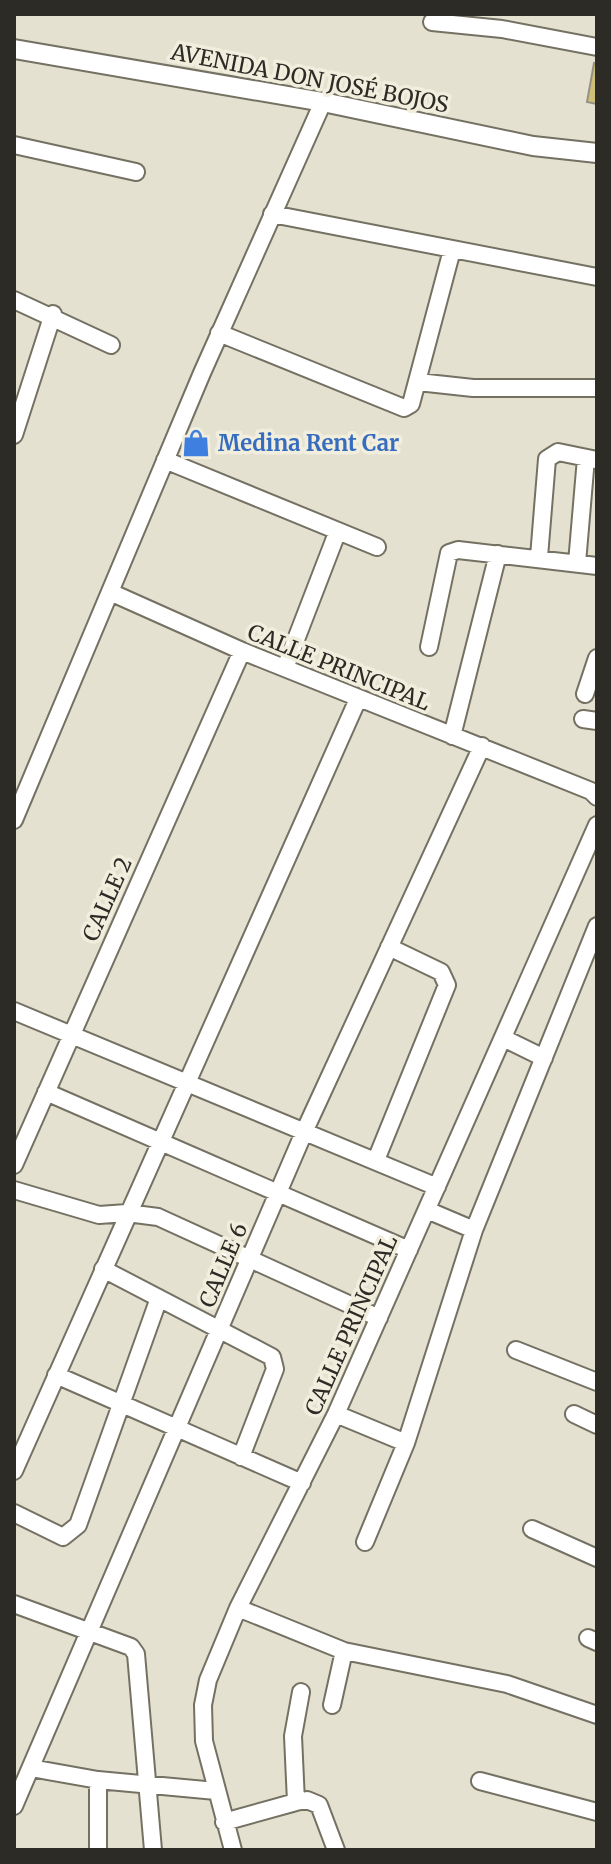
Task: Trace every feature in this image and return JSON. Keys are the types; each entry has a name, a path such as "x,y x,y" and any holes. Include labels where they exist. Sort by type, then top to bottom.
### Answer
{"street":[{"path":"432,22 500,21 597,47"},
{"name":"AVENIDA DON JOSÉ BOJOS","path":"14,49 323,102 533,146 597,153"},
{"path":"14,820 219,333 323,102"},
{"path":"14,145 136,172"},
{"path":"272,214 597,277"},
{"path":"219,333 404,408 411,404 418,382 452,250"},
{"path":"14,300 53,314 111,345"},
{"path":"14,435 53,314"},
{"path":"418,382 473,388 597,388"},
{"path":"539,557 547,459 558,452 592,459 577,563"},
{"path":"165,460 377,547"},
{"path":"285,668 337,533"},
{"path":"429,647 449,553 458,550 539,557 597,566"},
{"path":"452,736 498,554"},
{"name":"CALLE PRINCIPAL","path":"110,592 358,699 591,791 597,797"},
{"name":"CALLE 2","path":"14,1165 242,651"},
{"path":"585,694 597,658"},
{"path":"14,1471 185,1081 358,699"},
{"name":"CALLE 6","path":"14,1806 305,1130 482,746"},
{"name":"CALLE PRINCIPAL","path":"233,1850 204,1741 203,1705 208,1680 238,1608 336,1414 597,825"},
{"path":"365,1542 406,1443 474,1230 597,926"},
{"path":"376,1160 447,985 441,972 389,947"},
{"path":"14,1011 437,1187"},
{"path":"503,1038 544,1058"},
{"path":"46,1092 409,1250"},
{"path":"14,1190 99,1215 127,1213 158,1217 379,1318"},
{"path":"427,1210 474,1230"},
{"path":"103,1269 261,1349 275,1363 241,1457"},
{"path":"14,1513 63,1537 70,1535 78,1525 159,1298"},
{"path":"516,1350 597,1382"},
{"path":"56,1375 302,1483"},
{"path":"336,1414 406,1443"},
{"path":"574,1414 597,1425"},
{"path":"532,1529 595,1551"},
{"path":"14,1604 131,1647 136,1654 153,1850"},
{"path":"238,1608 344,1651 507,1684 597,1715"},
{"path":"332,1705 344,1651"},
{"path":"296,1802 293,1736 301,1692"},
{"path":"31,1768 98,1780 216,1791"},
{"path":"98,1780 98,1850"},
{"path":"480,1781 597,1812"},
{"path":"224,1822 307,1800 319,1805 336,1850"}],"building":[{"path":"594,63 597,64 597,104 587,102"}],"place":[{"name":"Medina Rent Car","path":"196,443"}]}
